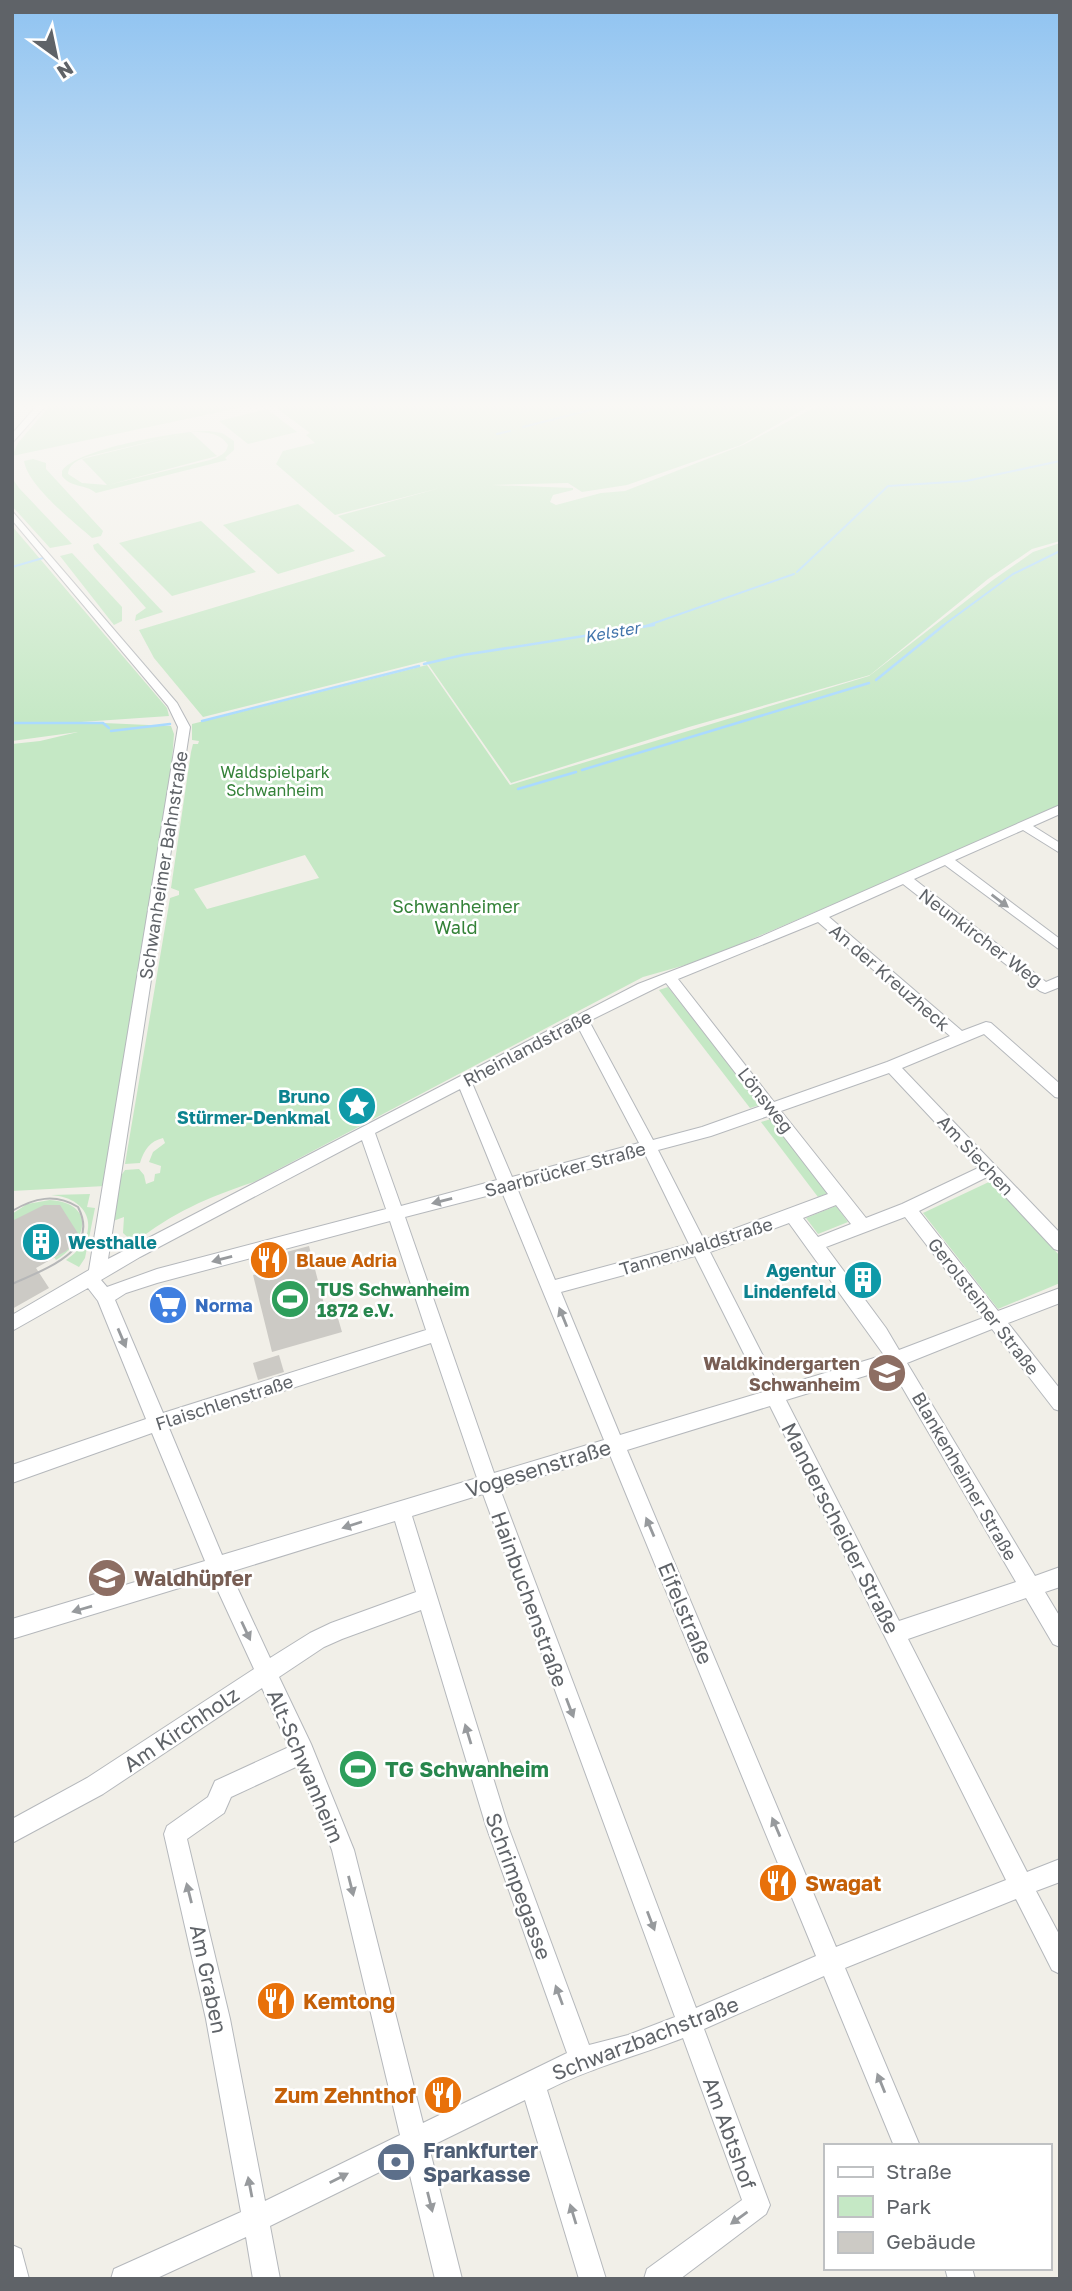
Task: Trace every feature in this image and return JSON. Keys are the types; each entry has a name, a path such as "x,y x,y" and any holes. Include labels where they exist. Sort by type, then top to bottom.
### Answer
{"street":[{"name":"Schwanheimer Bahnstraße","path":"12,514 173,705 184,727 94,1276"},
{"name":"Rheinlandstraße","path":"12,1324 118,1260 668,976 721,958 1060,809"},
{"path":"1024,825 1060,849"},
{"path":"946,860 1060,946"},
{"name":"Neunkircher Weg","path":"904,878 1045,988 1060,981"},
{"name":"An der Kreuzheck","path":"819,916 961,1038"},
{"name":"Lönsweg","path":"668,976 862,1226"},
{"name":"Manderscheider Straße","path":"581,1020 649,1147 1060,1962"},
{"name":"Saarbrücker Straße","path":"105,1297 136,1282 649,1147 774,1110 986,1027 1060,1093"},
{"name":"Am Siechen","path":"892,1066 1060,1244"},
{"name":"Eifelstraße","path":"464,1081 906,2144"},
{"name":"Hainbuchenstraße","path":"367,1132 488,1483 690,2023"},
{"path":"814,1245 908,1209 990,1169"},
{"name":"Tannenwaldstraße","path":"551,1288 700,1248 839,1197"},
{"name":"Gerolsteiner Straße","path":"908,1209 1060,1403"},
{"name":"Blankenheimer Straße","path":"792,1215 880,1333 1060,1637"},
{"path":"118,1260 136,1282"},
{"name":"Alt-Schwanheim","path":"94,1276 218,1569 303,1752 343,1850 449,2279"},
{"name":"Vogesenstraße","path":"12,1629 218,1569 488,1483 896,1359 1060,1295"},
{"name":"Flaischlenstraße","path":"12,1474 158,1423 437,1334"},
{"name":"Schrimpegasse","path":"401,1510 497,1826 582,2059"},
{"path":"894,1633 1060,1577"},
{"name":"Am Kirchholz","path":"12,1832 95,1786 265,1673 338,1630 428,1598"},
{"name":"Am Graben","path":"267,2279 218,2019 175,1834 216,1805 223,1789 303,1752"},
{"name":"Schwarzbachstraße","path":"124,2279 256,2219 582,2059 628,2047 690,2023 832,1961 1060,1870"},
{"name":"Am Abtshof","path":"657,2279 757,2205 690,2023"},
{"path":"532,2083 593,2279"},
{"path":"12,2258 15,2279"}],"green space":[{"path":"16,510 40,510 72,544 50,548"},
{"path":"60,510 84,510 103,531 101,536 92,538"},
{"path":"277,510 305,510 355,551 278,574 223,525"},
{"path":"329,510 355,510 335,515"},
{"path":"360,510 1060,510 1060,541 1032,549 988,579 870,675 689,727 511,783 426,661 203,717 154,658 139,630 386,556 338,516"},
{"path":"201,521 256,572 172,596 119,543"},
{"path":"12,526 167,708 169,716 81,722 171,726 174,734 105,1186 12,1191 12,744 78,732 12,741"},
{"path":"98,543 163,612 135,621 136,615 146,608 94,549 93,545"},
{"name":"Schwanheimer Wald","path":"1060,543 1060,807 703,960 643,977 254,1182 191,1207 134,1243 123,1233 124,1217 113,1221 120,1177 125,1170 139,1169 146,1184 154,1181 161,1166 149,1162 153,1152 165,1143 163,1138 154,1141 140,1163 125,1164 170,898 179,895 179,891 171,888 191,752 193,744 198,744 199,741 192,740 192,724 427,665 510,785 869,676 1033,552","holes":["305,855 319,878 207,909 194,889"]},
{"path":"72,553 122,607 122,621 114,625 60,556"},
{"path":"668,987 760,1105 750,1108 659,990"},
{"path":"771,1119 828,1193 818,1197 761,1122"},
{"path":"991,1181 1060,1256 1060,1283 998,1309 923,1213"},
{"path":"90,1194 87,1207 95,1208 85,1258 79,1267 66,1260 84,1241 88,1220 76,1203 51,1195"},
{"path":"50,1200 75,1208 81,1215 82,1224 75,1243 56,1260 54,1257 72,1245 12,1221 12,1214 27,1204"},
{"path":"836,1206 848,1222 818,1234 806,1218"}],"building":[{"name":"Westhalle","path":"44,1205 60,1205 79,1235 69,1240 72,1245 66,1251 36,1268 49,1288 12,1309 12,1221"},
{"name":"TUS Schwanheim 1872 e.V.","path":"309,1246 324,1304 333,1301 342,1332 272,1352 253,1275 275,1269 275,1255"},
{"name":"Agentur Lindenfeld","path":"868,1270 878,1283 861,1290 851,1277"},
{"path":"279,1355 284,1372 258,1380 253,1363"}],"waterway":[{"name":"Kelster","path":"797,572 863,510"},
{"path":"941,627 1013,574 1060,551"},
{"path":"12,567 43,558"},
{"name":"Kelster","path":"644,627 794,574"},
{"name":"Kelster","path":"644,627 654,625"},
{"path":"876,680 944,625"},
{"name":"Kelster","path":"424,664 463,655 644,627"},
{"name":"Kelster","path":"202,721 419,666"},
{"path":"582,770 869,683"},
{"name":"Kelster","path":"12,723 103,723 109,728"},
{"name":"Kelster","path":"111,731 170,724"},
{"path":"518,789 576,772"}],"tram line":[{"path":"12,1211 36,1200 61,1200 78,1207 83,1222 82,1235 76,1247 66,1256 12,1284"}],"place":[{"name":"Bruno Stürmer-Denkmal","path":"357,1106"},
{"name":"Westhalle","path":"41,1242"},
{"name":"Blaue Adria","path":"269,1260"},
{"name":"Agentur Lindenfeld","path":"863,1280"},
{"name":"TUS Schwanheim 1872 e.V.","path":"290,1299"},
{"name":"Norma","path":"168,1305"},
{"name":"Waldkindergarten Schwanheim","path":"887,1373"},
{"name":"Waldhüpfer","path":"107,1578"},
{"name":"TG Schwanheim","path":"358,1769"},
{"name":"Swagat","path":"778,1883"},
{"name":"Kemtong","path":"276,2001"},
{"name":"Zum Zehnthof","path":"443,2095"},
{"name":"Frankfurter Sparkasse","path":"396,2162"}],"park label":[{"name":"Waldspielpark Schwanheim","path":"275,781"}]}
